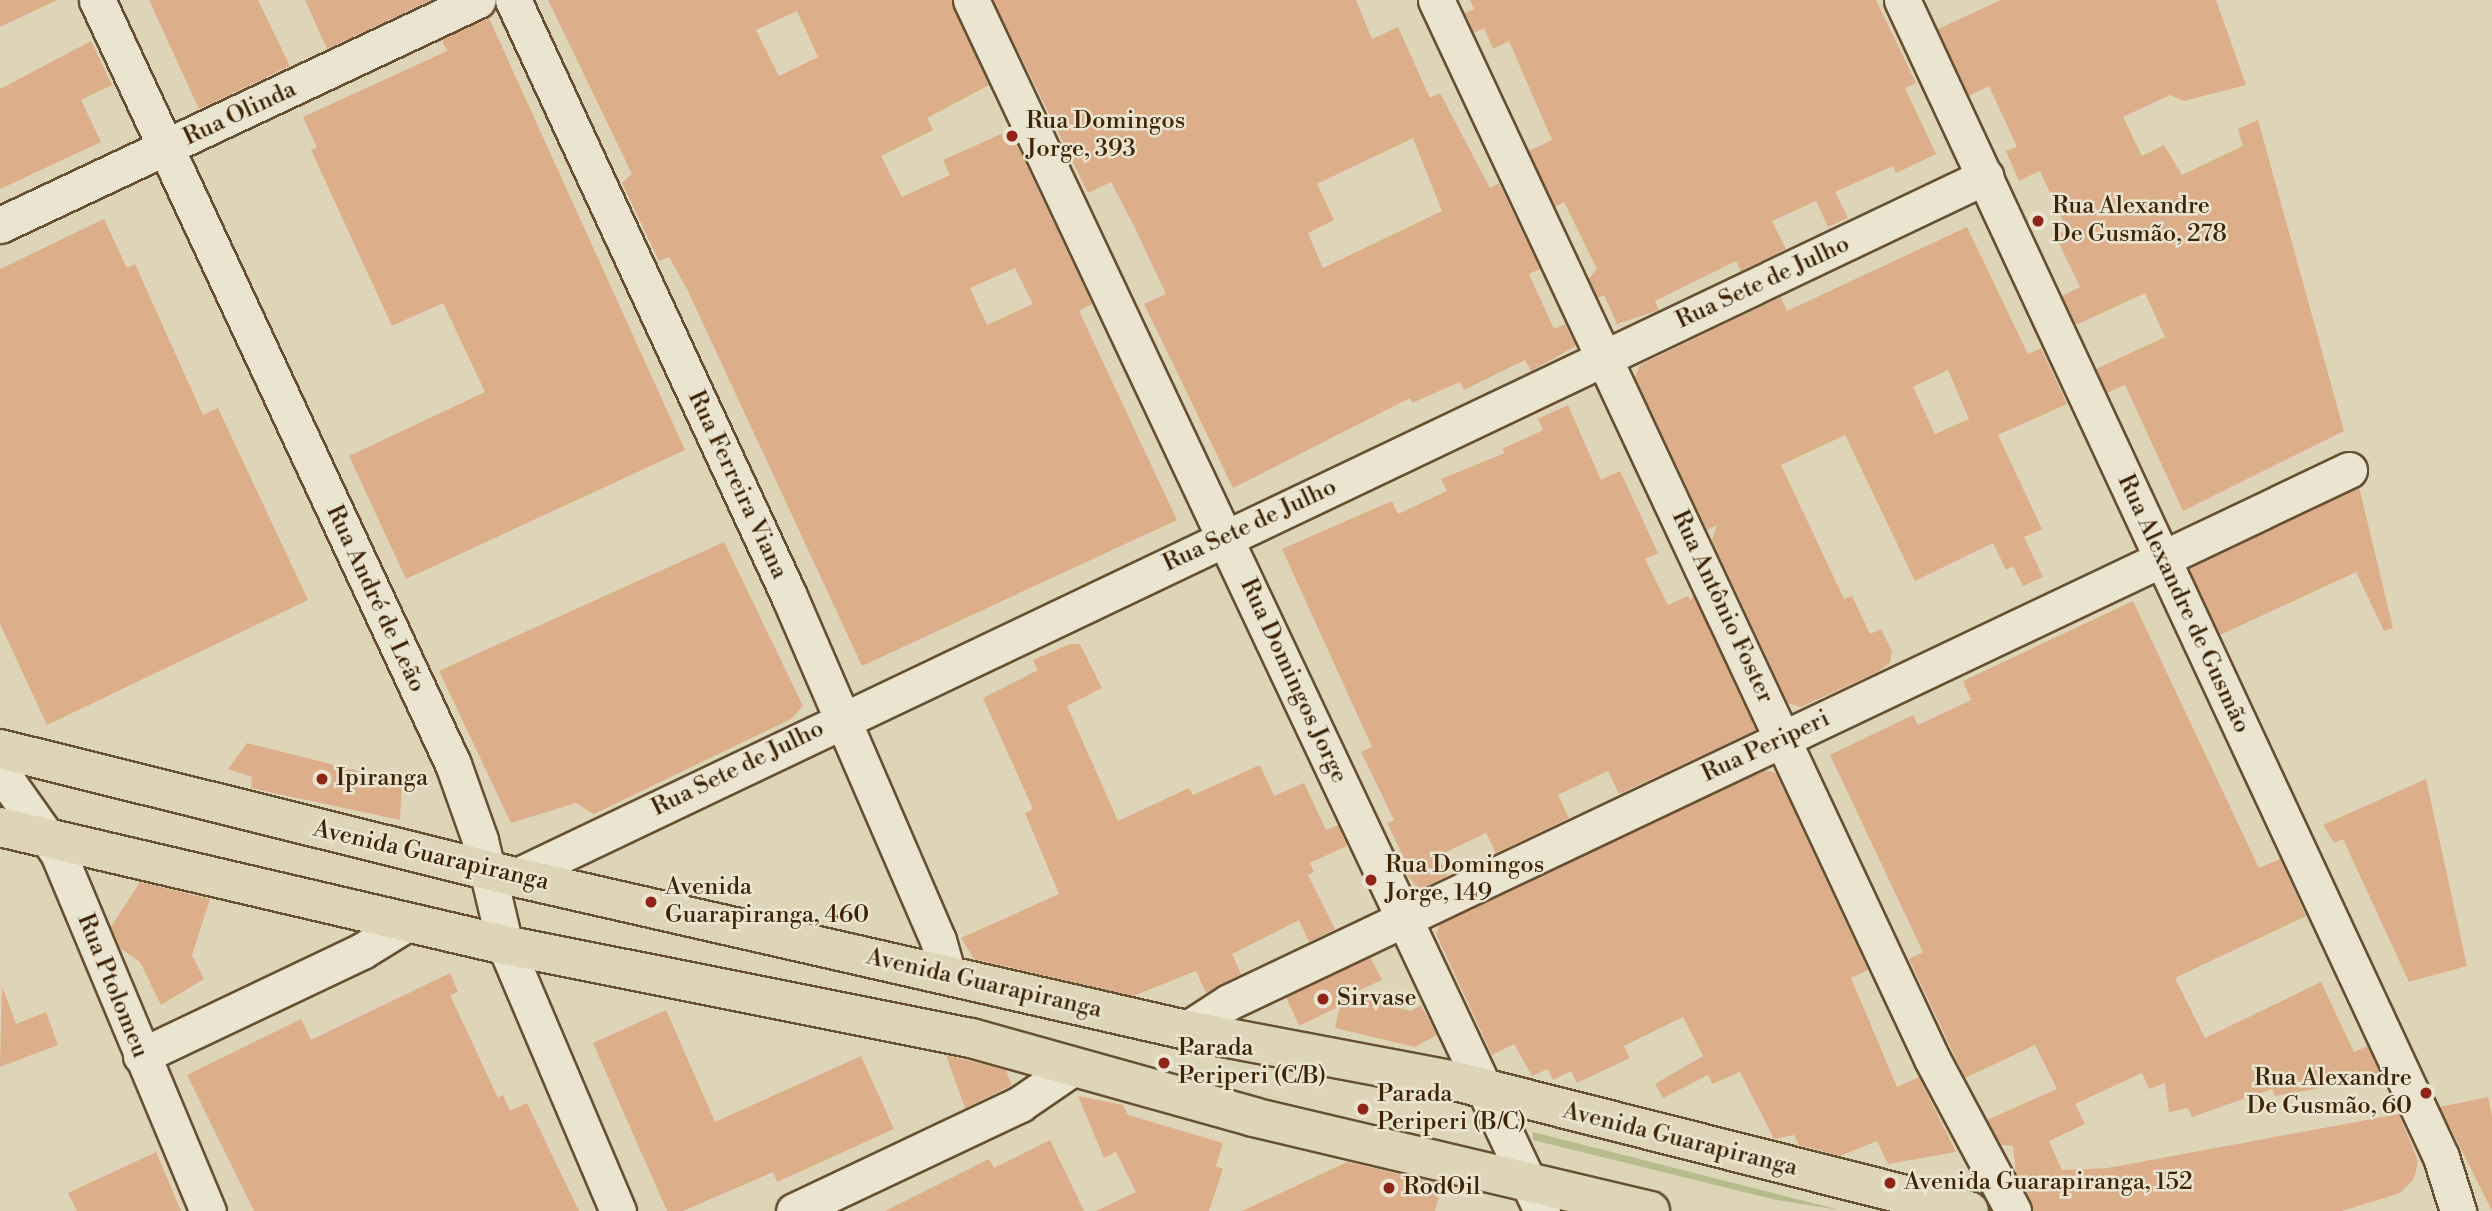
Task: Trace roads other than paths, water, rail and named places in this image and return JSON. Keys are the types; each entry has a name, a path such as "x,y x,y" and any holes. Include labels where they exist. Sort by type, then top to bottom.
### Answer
{"main road":[{"name":"Avenida Guarapiranga","path":"0,749 501,874 948,976 1186,1030 1455,1081 1490,1093 1969,1211"},
{"path":"0,827 505,945 879,1016 1074,1067 1534,1196 1650,1211"}],"street":[{"name":"Rua André de Leão","path":"97,0 453,764 501,874 505,945 618,1211"},
{"name":"Rua Olinda","path":"0,225 478,0"},
{"name":"Rua Ferreira Viana","path":"513,0 842,719 938,940 948,976"},
{"name":"Rua Domingos Jorge","path":"971,0 1490,1093 1534,1196"},
{"name":"Rua Antônio Foster","path":"1436,0 1606,357 1932,1059 2013,1211"},
{"name":"Rua Alexandre de Gusmão","path":"1902,0 2441,1157 2458,1211"},
{"name":"Rua Sete de Julho","path":"501,874 842,719 1986,176"},
{"name":"Rua Periperi","path":"1186,1030 1229,1002 1783,735 2349,470"},
{"name":"Rua Ptolomeu","path":"0,771 50,837 208,1211"},
{"path":"141,1056 362,951 409,922"},
{"path":"794,1211 1020,1104 1074,1067"}],"place":[{"name":"Rua Domingos Jorge, 393","path":"1012,136"},
{"name":"Rua Alexandre De Gusmão, 278","path":"2038,221"},
{"name":"Ipiranga","path":"322,779"},
{"name":"Rua Domingos Jorge, 149","path":"1371,880"},
{"name":"Avenida Guarapiranga, 460","path":"651,902"},
{"name":"Sirvase","path":"1323,999"},
{"name":"Parada Periperi (C/B)","path":"1164,1063"},
{"name":"Rua Alexandre De Gusmão, 60","path":"2426,1093"},
{"name":"Parada Periperi (B/C)","path":"1363,1109"},
{"name":"Avenida Guarapiranga, 152","path":"1890,1183"},
{"name":"RodOil","path":"1389,1188"}]}
